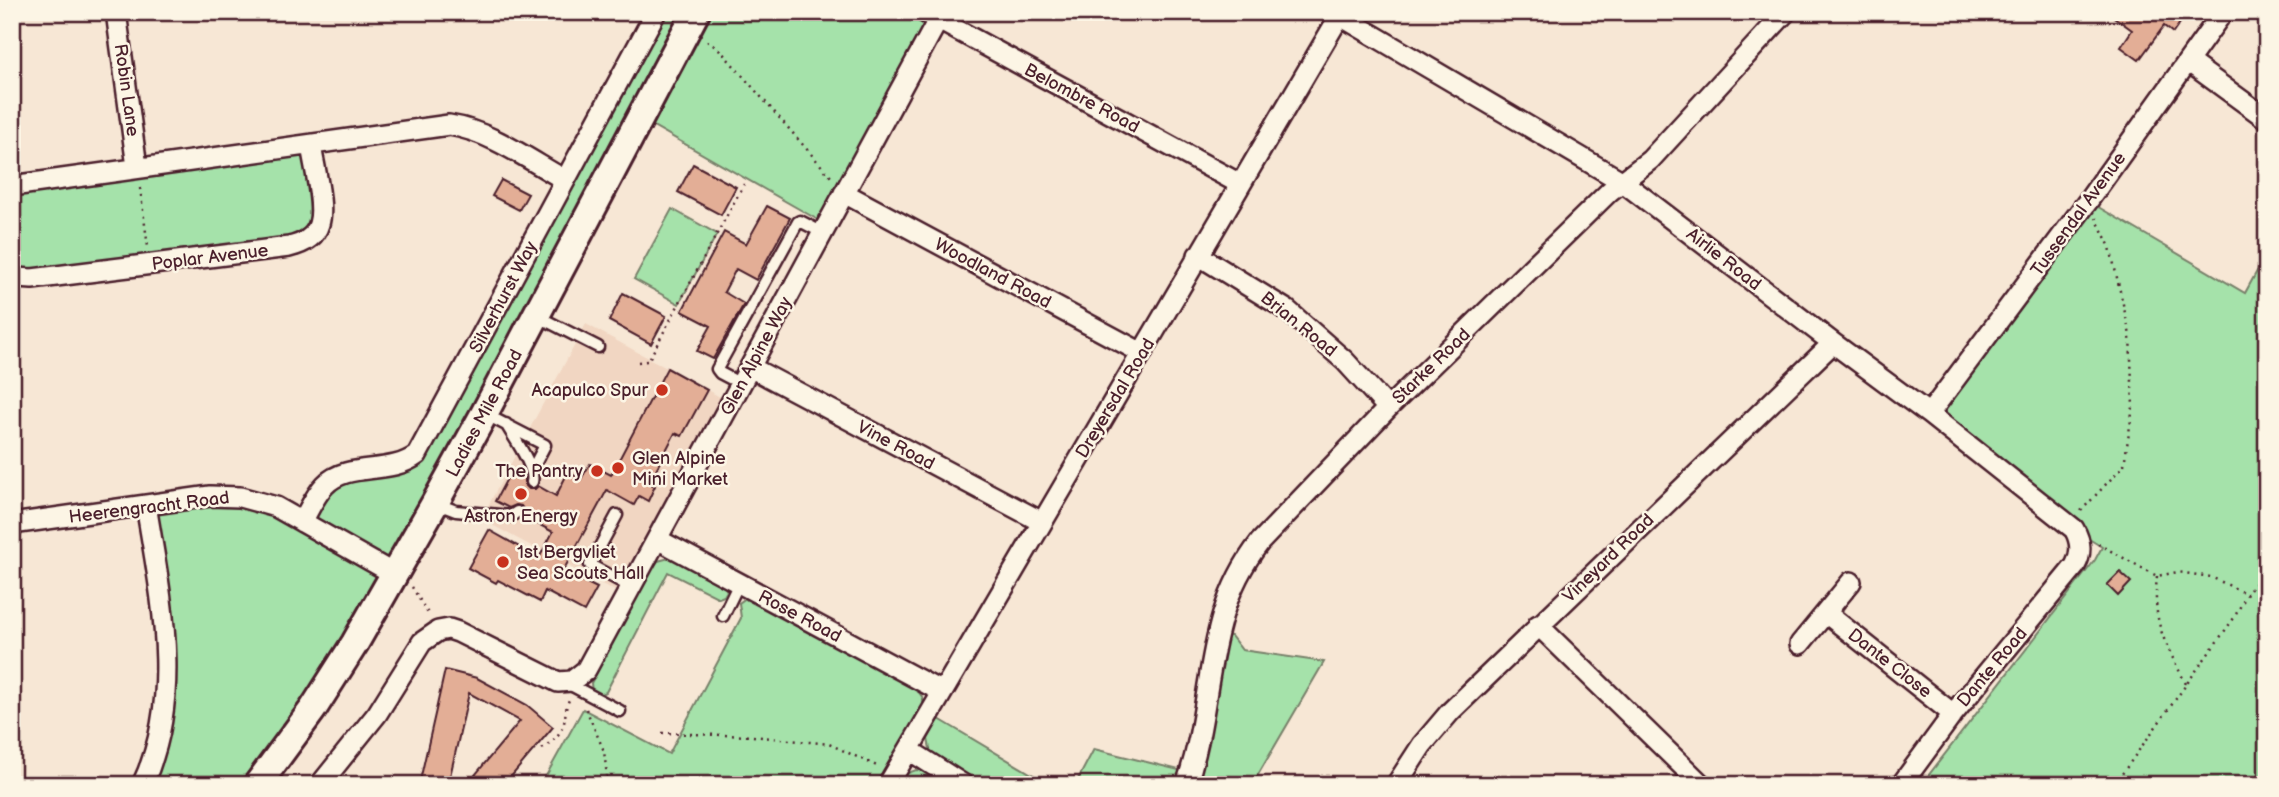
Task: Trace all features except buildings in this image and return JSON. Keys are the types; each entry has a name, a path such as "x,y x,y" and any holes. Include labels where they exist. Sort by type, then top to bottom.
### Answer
{"main road":[{"name":"Ladies Mile Road","path":"257,785 313,709 355,643 403,580 435,503 495,419 536,316 698,23"}],"street":[{"name":"Robin Lane","path":"116,12 137,167"},
{"name":"Silverhurst Way","path":"302,523 324,486 335,476 405,464 417,455 656,12"},
{"name":"Starke Road","path":"1186,785 1196,751 1213,647 1222,611 1240,571 1260,542 1388,408 1610,191 1650,160 1786,12"},
{"name":"Tussendal Avenue","path":"1929,414 2088,201 2223,12"},
{"name":"Airlie Road","path":"1339,14 1623,182 1833,344 1929,414 2075,535"},
{"name":"Dreyersdal Road","path":"892,779 1339,14"},
{"name":"Belombre Road","path":"931,16 1240,184"},
{"name":"Glen Alpine Way","path":"570,685 586,670 746,376 844,193 931,16"},
{"path":"2189,62 2267,119"},
{"path":"12,186 449,125 467,128 486,137 565,180"},
{"name":"Poplar Avenue","path":"12,275 32,279 302,244 313,236 319,224 320,210 312,145"},
{"name":"Woodland Road","path":"844,193 1142,353"},
{"name":"Brian Road","path":"1198,255 1287,310 1345,360 1388,408"},
{"name":"Vineyard Road","path":"1396,785 1436,728 1538,625 1833,344"},
{"name":"Vine Road","path":"746,376 1042,522"},
{"name":"Heerengracht Road","path":"12,524 209,496 240,497 276,507 403,580"},
{"path":"142,785 160,728 167,682 164,626 146,505"},
{"name":"Dante Road","path":"1901,785 1954,713 2071,571 2078,559 2075,535"},
{"name":"Rose Road","path":"657,539 942,692"},
{"path":"1800,644 1851,582"},
{"name":"Dante Close","path":"1826,613 1954,713"},
{"path":"1538,625 1698,783"},
{"path":"320,785 377,714 422,642 438,631 449,629 458,632 551,680 570,685"},
{"path":"909,750 964,785"}],"lane":[{"path":"746,376 720,373 717,369 799,221 823,233"},
{"path":"536,316 598,347"},
{"path":"495,419 545,444 532,470"},
{"path":"495,419 532,470 532,482"},
{"path":"435,503 456,511 511,516 517,512"},
{"path":"617,515 590,565 631,587"},
{"path":"723,616 739,583"},
{"path":"570,685 620,710"}],"path":[{"path":"698,23 844,193"},
{"path":"137,167 150,265"},
{"path":"638,362 648,361 744,184"},
{"path":"2088,201 2110,247 2130,335 2133,407 2124,465 2075,535 2157,576 2178,572 2211,577 2247,594"},
{"path":"2114,785 2234,618 2247,594 2267,567"},
{"path":"2157,576 2155,600 2160,633 2186,684"},
{"path":"403,580 438,631"},
{"path":"542,749 556,738 564,725 570,685"},
{"path":"570,685 604,751 608,785"},
{"path":"662,733 752,736 828,744 892,779"}],"shaded area":[{"path":"586,324 731,403 626,597 481,519"}],"green space":[{"path":"656,12 924,12 938,20 827,225 639,118 536,316 257,785 142,785 167,682 146,505 210,496 302,522 324,486 405,464"},
{"path":"311,145 313,236 12,279 12,186"},
{"path":"2088,201 2245,293 2267,253 2267,785 1921,785 2095,560 2102,547 2076,531 1932,413"},
{"path":"672,209 717,234 679,304 634,279"},
{"path":"673,557 724,585 727,591 724,596 719,598 668,572 606,692 600,695 592,692 591,683 653,567 658,561"},
{"path":"747,597 915,687 923,698 923,712 879,785 541,785 583,709 669,754 741,618 739,603"},
{"path":"1224,635 1231,636 1242,650 1324,662 1252,785 1195,785"},
{"path":"939,719 1050,785 977,785 931,754 928,739"},
{"path":"1094,749 1183,771 1179,785 1075,785"},
{"path":"924,771 949,785 916,785 905,778 908,773"}],"place":[{"name":"Acapulco Spur","path":"662,390"},
{"name":"Glen Alpine Mini Market","path":"618,468"},
{"name":"The Pantry","path":"597,471"},
{"name":"Astron Energy","path":"521,494"},
{"name":"1st Bergvliet Sea Scouts Hall","path":"503,562"}]}
